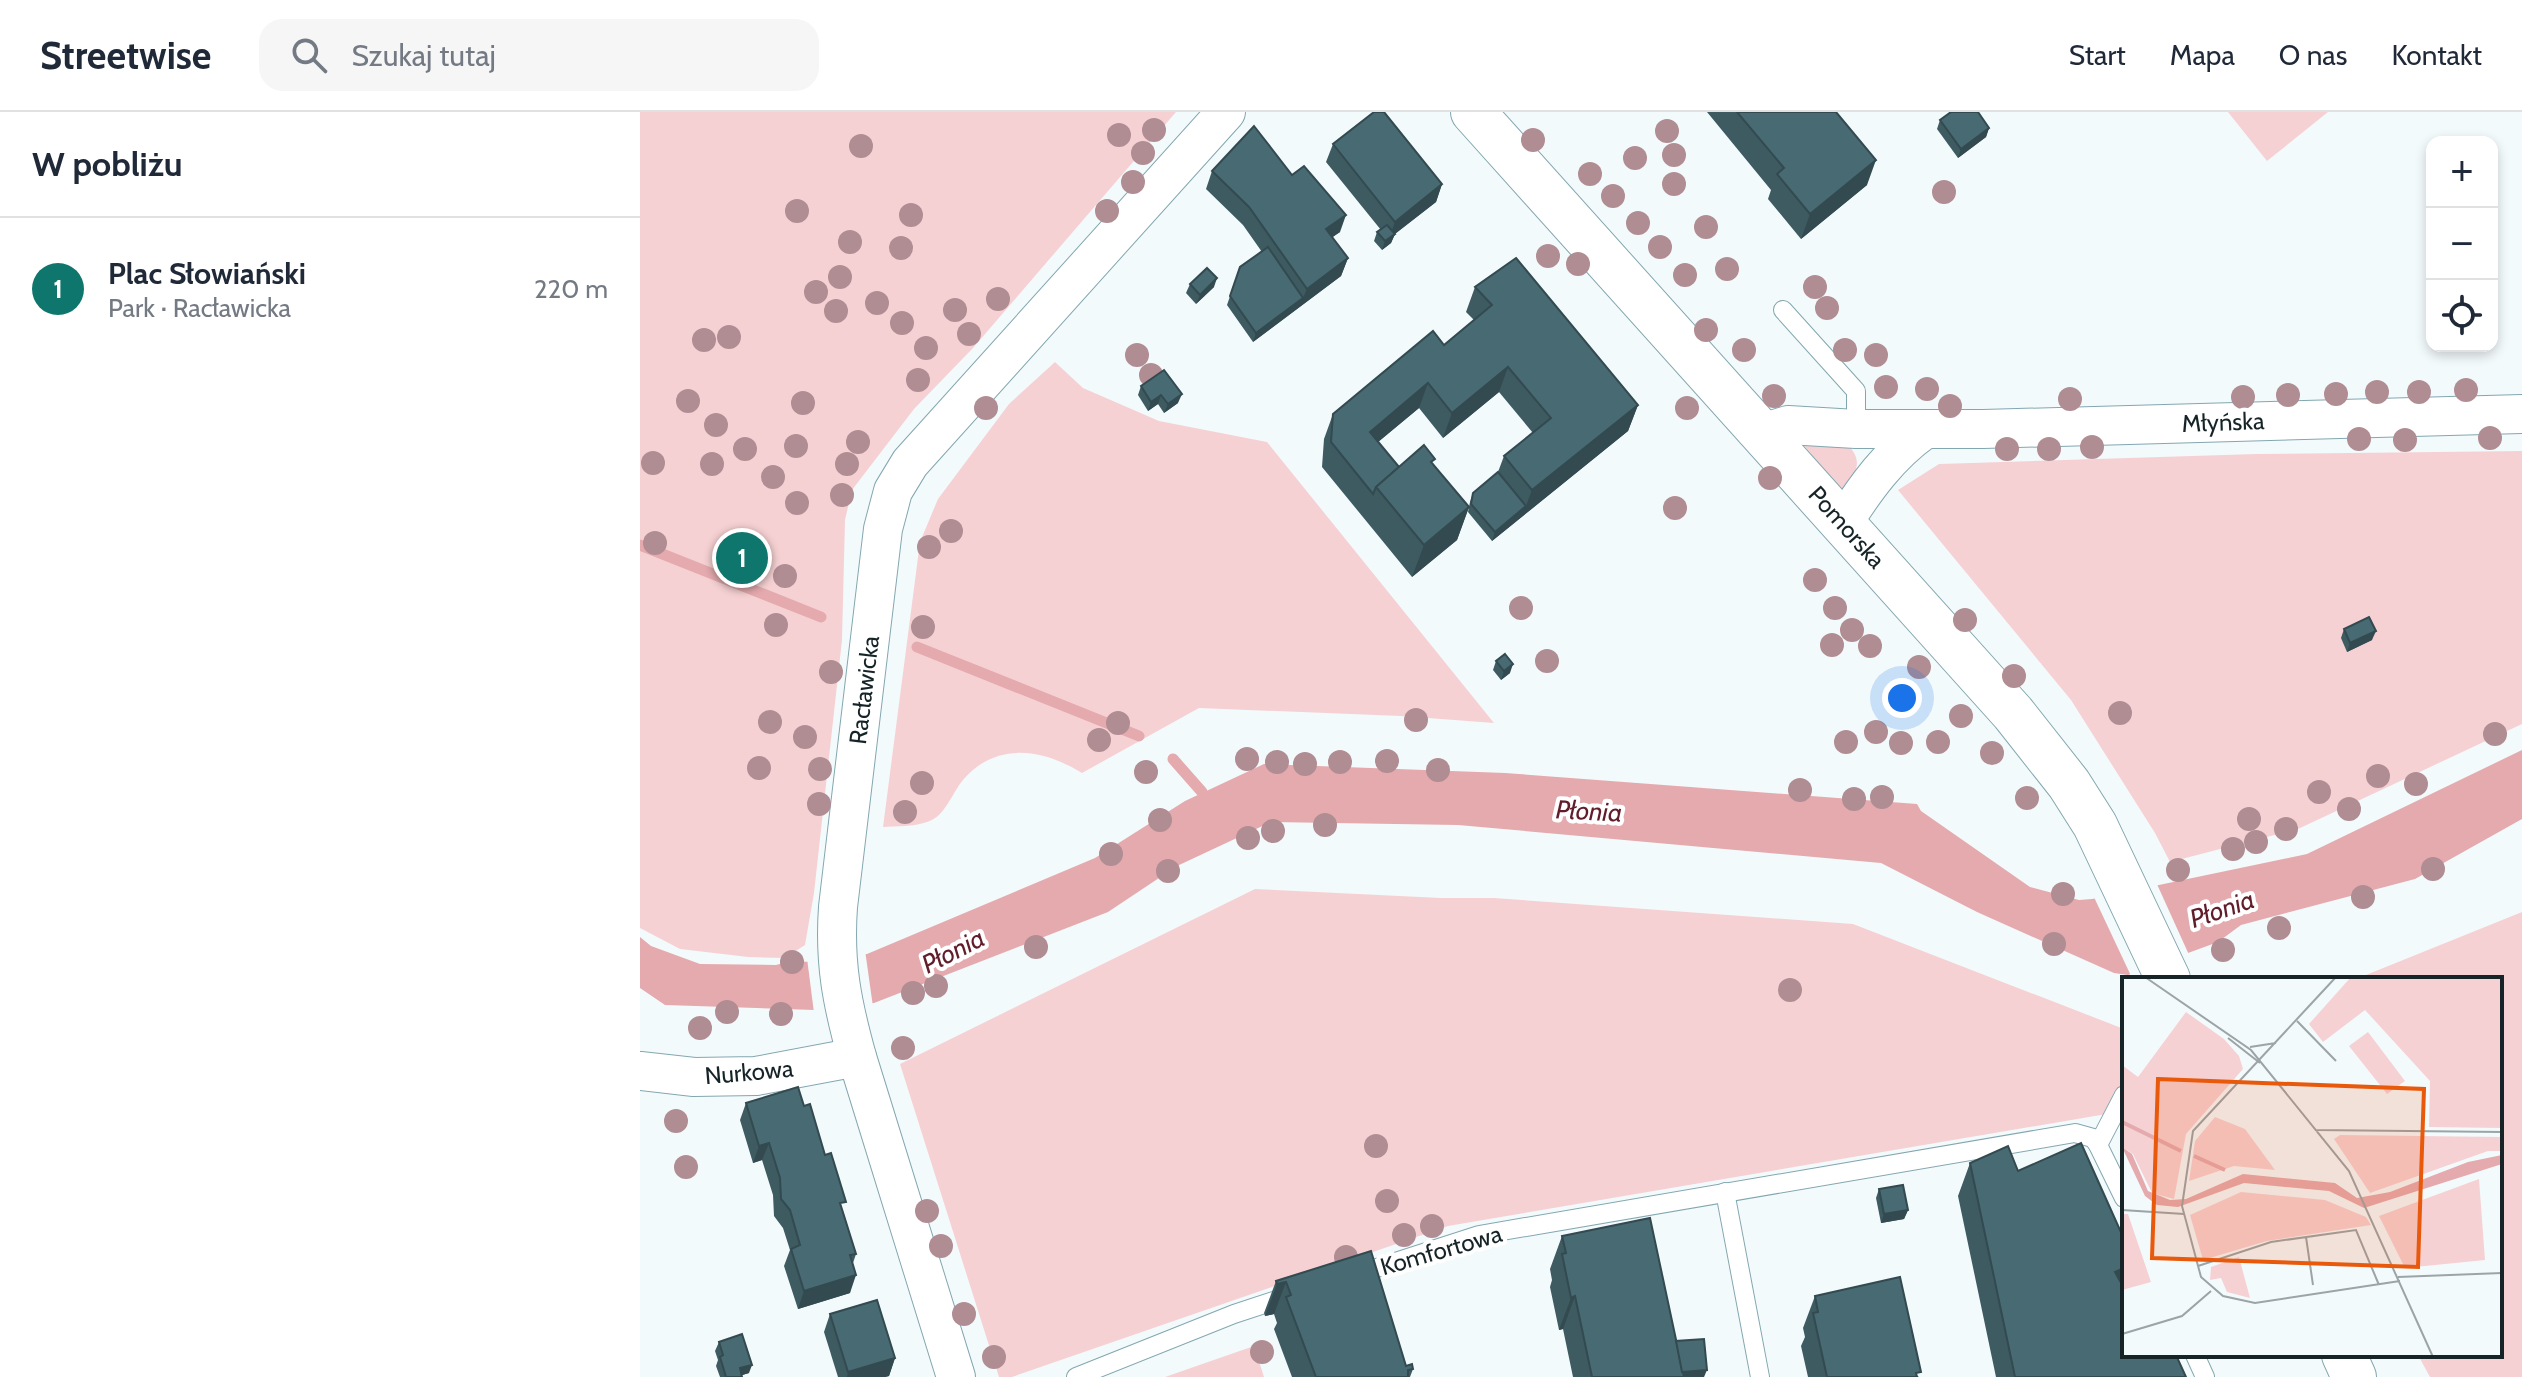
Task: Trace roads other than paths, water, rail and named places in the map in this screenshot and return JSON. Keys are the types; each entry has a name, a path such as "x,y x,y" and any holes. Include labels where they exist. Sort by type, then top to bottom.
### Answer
{"street":[{"name":"Racławicka","path":"956,1377 852,1039 838,980 836,945 883,529 893,491 910,463 1226,112"},
{"name":"Pomorska","path":"1473,112 2013,713 2069,784 2095,825 2166,975"},
{"name":"Młyńska","path":"1762,433 1788,425 1924,430 2522,414"},
{"path":"1843,523 1882,467 1899,448 1924,430"},
{"name":"Nurkowa","path":"640,1071 674,1076 736,1078 771,1074 852,1039"},
{"path":"2345,1357 2354,1377"}],"lane":[{"path":"1783,310 1856,391 1856,429"},
{"path":"2122,1099 2098,1145 2122,1194"},
{"name":"Komfortowa","path":"1337,1281 1479,1235 2075,1133 2093,1138 2098,1145"},
{"path":"1725,1192 1760,1377"},
{"path":"1076,1377 1234,1314 1307,1290"},
{"path":"2196,1357 2205,1377"}],"water":[{"name":"Płonia","path":"2522,750 2522,819 2415,879 2241,925 2218,942 2128,975 2114,973 1977,912 1881,863 1458,825 1271,822 1177,866 1108,912 874,1003 814,1010 665,1005 640,988 640,937 651,946 700,964 776,965 867,954 1095,858 1185,801 1264,764 1505,773 1917,804 1921,811 2030,887 2079,900 2307,854"}],"waterway":[{"path":"640,545 821,617"},
{"path":"917,647 1139,736"},
{"path":"1173,759 1202,792"}],"place":[{"name":"Plac Słowiański","path":"742,558"}]}
